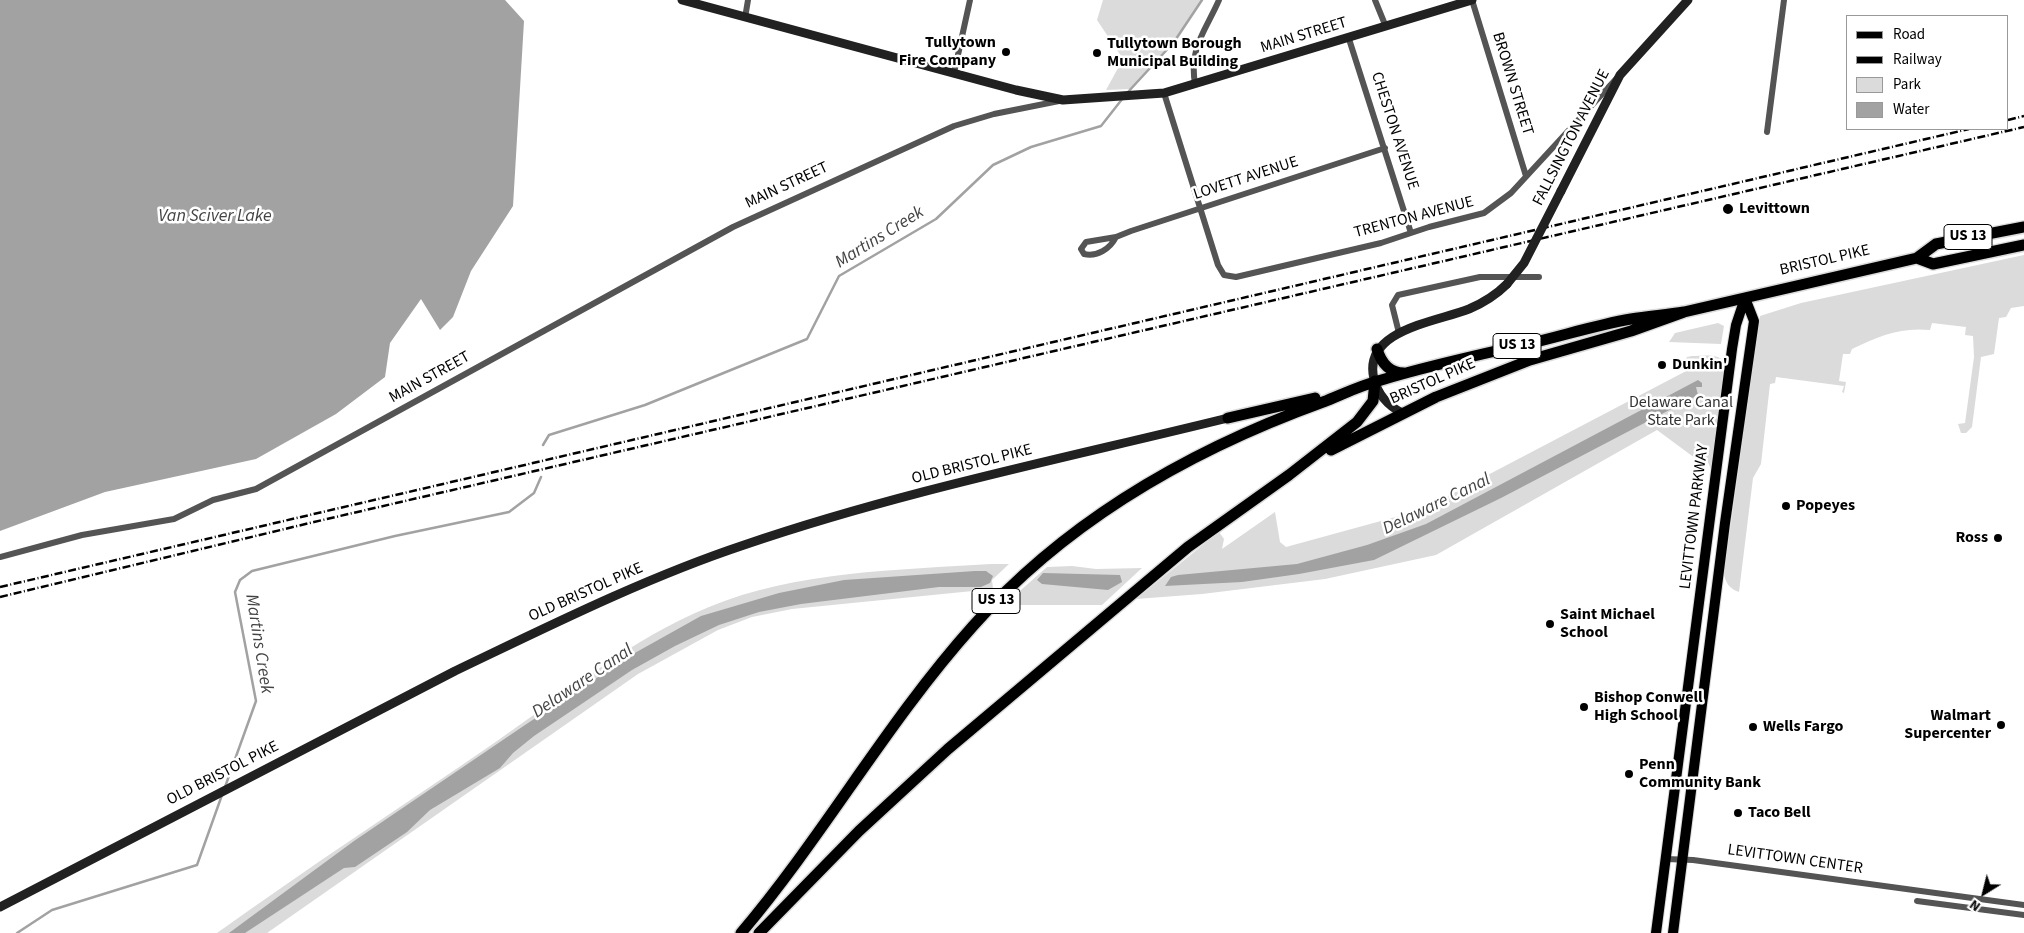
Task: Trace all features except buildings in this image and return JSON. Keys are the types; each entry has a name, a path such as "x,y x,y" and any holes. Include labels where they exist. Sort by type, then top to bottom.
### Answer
{"highway":[{"name":"BRISTOL PIKE","path":"1374,381 1629,319 1684,312 1917,258 1936,244 2024,226"},
{"name":"BRISTOL PIKE","path":"1917,258 1933,264 2024,246"},
{"name":"BRISTOL PIKE","path":"1289,475 1352,438 1402,413 1470,383 1530,360 1632,331 1684,312"},
{"path":"1377,349 1380,358 1388,367 1400,373 1408,373"},
{"path":"1289,475 1362,417 1372,401 1374,381"},
{"name":"US 13","path":"741,933 794,866 937,669 987,611 1030,569 1097,516 1170,470 1264,425 1374,381"},
{"path":"1228,418 1354,390"},
{"name":"US 13","path":"759,933 859,831 948,749 1188,546 1289,475"},
{"path":"767,933 778,912"}],"main road":[{"path":"682,0 954,73 1063,100"},
{"name":"MAIN STREET","path":"1063,100 1164,92 1349,39 1472,0"},
{"name":"FALLSINGTON AVENUE","path":"1377,349 1386,340 1399,333 1487,300 1507,284 1524,262 1620,75 1688,0"},
{"name":"LEVITTOWN PARKWAY","path":"1656,933 1681,764 1689,681 1732,349 1736,325 1745,298"},
{"name":"LEVITTOWN PARKWAY","path":"1674,933 1724,531 1754,321 1745,298"},
{"path":"1377,349 1373,361 1374,381 1385,401 1402,413"},
{"name":"OLD BRISTOL PIKE","path":"0,907 455,671 627,592 716,555 835,516 1025,467 1228,418"}],"street":[{"path":"746,18 748,0"},
{"path":"954,73 970,0"},
{"path":"1195,84 1193,70 1194,54 1219,0"},
{"path":"1375,0 1386,27"},
{"name":"BROWN STREET","path":"1472,0 1526,176"},
{"path":"1767,132 1784,0"},
{"name":"CHESTON AVENUE","path":"1349,39 1411,233"},
{"name":"TRENTON AVENUE","path":"1200,209 1221,272 1228,277 1236,277 1381,243 1484,213 1499,204 1620,75"},
{"path":"1164,92 1200,209"},
{"name":"MAIN STREET","path":"0,556 82,535 174,519 214,500 256,489 283,476 702,243 848,174 970,120 1063,100"},
{"name":"LOVETT AVENUE","path":"1116,238 1112,244 1091,256 1084,254 1081,249 1086,242 1116,238 1385,148"},
{"path":"1399,333 1392,306 1398,295 1480,277 1539,277"},
{"name":"LEVITTOWN CENTER","path":"1666,859 1693,860 2024,906"},
{"path":"1918,901 2024,915"}],"green space":[{"path":"1103,0 1202,0 1174,42 1130,89 1106,90 1123,59 1097,20"},
{"path":"2024,255 2024,306 2011,308 2006,317 1999,318 1994,354 1981,357 1972,427 1966,433 1961,433 1958,424 1965,423 1974,357 1973,336 1965,335 1966,327 1932,323 1930,330 1899,331 1871,340 1852,349 1850,354 1843,354 1839,381 1846,382 1844,393 1842,392 1844,386 1776,377 1775,383 1770,384 1761,464 1753,478 1739,592 1733,589 1727,583 1724,573 1760,316 1801,303"},
{"path":"1718,323 1724,326 1721,344 1669,342 1675,333"},
{"name":"Delaware Canal State Park","path":"1716,356 1724,361 1726,365 1711,469 1705,456 1703,464 1657,430 1436,555 1325,579 1202,594 1136,599 1219,532 1224,539 1222,549 1275,512 1280,542 1286,547 1421,510 1690,369 1685,361 1687,357"},
{"path":"1009,564 992,580 993,589 792,609 752,617 718,630 638,674 267,933 217,933 497,741 599,668 680,620 742,595 812,579 848,574"},
{"path":"1072,566 1096,569 1142,568 1102,605 1004,605 1047,567"}],"water":[{"name":"Van Sciver Lake","path":"0,0 505,0 524,21 513,206 471,271 453,317 440,330 421,299 390,343 385,377 336,414 256,459 105,492 0,531"},
{"path":"1698,380 1702,383 1702,387 1696,387 1698,395 1501,498 1374,560 1242,582 1165,586 1171,577 1178,575 1297,564 1367,545 1426,524"},
{"path":"986,571 993,576 990,583 981,587 939,587 801,604 759,612 719,625 675,646 632,670 534,736 513,753 500,768 430,810 407,832 355,867 344,868 245,933 229,933 354,841 525,725 633,654 701,616 779,593 844,580"},
{"path":"1043,573 1120,575 1122,582 1108,590 1042,584 1037,580"}],"waterway":[{"name":"Martins Creek","path":"1128,92 1174,42 1202,0"},
{"name":"Martins Creek","path":"543,445 549,435 645,405 807,339 839,276 936,219 993,165 1031,147 1101,126 1123,98"},
{"name":"Martins Creek","path":"225,787 256,701 235,592 240,580 252,571 395,536 509,512 534,493 541,477"},
{"name":"Martins Creek","path":"17,933 52,910 197,865 222,795"}],"railway":[{"path":"2009,120 2024,116"},
{"path":"0,597 314,522 2024,127"},
{"path":"0,587 1965,130"}],"place":[{"name":"Tullytown Fire Company","path":"1006,52"},
{"name":"Tullytown Borough Municipal Building","path":"1097,53"},
{"name":"Levittown","path":"1728,209"},
{"name":"Dunkin'","path":"1662,365"},
{"name":"Popeyes","path":"1786,506"},
{"name":"Ross","path":"1998,538"},
{"name":"Saint Michael School","path":"1550,624"},
{"name":"Bishop Conwell High School","path":"1584,707"},
{"name":"Walmart Supercenter","path":"2001,725"},
{"name":"Wells Fargo","path":"1753,727"},
{"name":"Penn Community Bank","path":"1629,774"},
{"name":"Taco Bell","path":"1738,813"}],"water label":[{"name":"Delaware Canal","path":"1437,505"},
{"name":"Delaware Canal","path":"583,682"}]}
